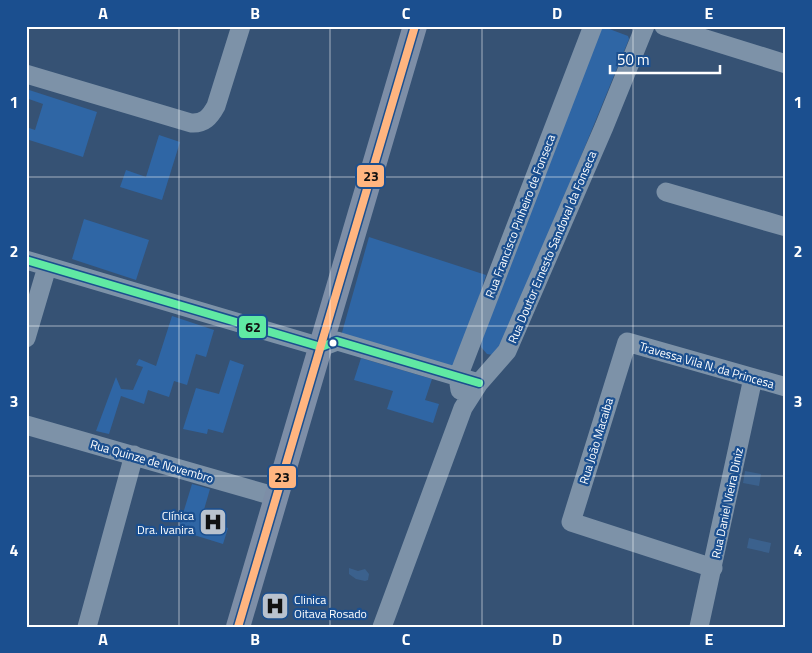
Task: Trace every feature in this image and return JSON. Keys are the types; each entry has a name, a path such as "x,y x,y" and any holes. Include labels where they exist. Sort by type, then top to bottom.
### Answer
{"main road":[{"path":"238,627 415,26"}],"street":[{"path":"26,74 190,123 199,124 211,115 216,106 241,26"},
{"name":"Rua Francisco Pinheiro de Fonseca","path":"458,377 593,26"},
{"name":"Rua Doutor Ernesto Sandoval da Fonseca","path":"382,627 463,408 479,383 507,351 604,127 644,26"},
{"path":"664,26 786,64"},
{"path":"666,192 786,227"},
{"path":"26,260 321,347 337,341 479,383"},
{"path":"26,338 47,267"},
{"name":"Travessa Vila N. da Princesa","path":"628,342 786,388"},
{"name":"Rua João Macaiba","path":"628,342 571,522 713,568"},
{"path":"458,377 463,408"},
{"name":"Rua Daniel Vieira Diniz","path":"699,627 753,378"},
{"name":"Rua Quinze de Novembro","path":"26,425 277,497"},
{"path":"87,627 134,455"}],"shaded area":[{"path":"604,27 628,36 629,39 505,342 493,355 487,354 481,347 482,337 601,29"},
{"path":"26,89 97,112 83,157 26,139 26,127 35,130 43,104 26,98"},
{"path":"159,135 180,142 162,200 120,187 126,170 146,177"},
{"path":"84,219 149,240 136,280 72,259"},
{"path":"369,237 486,275 458,363 449,365 341,336"},
{"path":"172,316 214,330 206,357 196,354 187,385 174,381 169,397 148,390 144,404 121,396 109,434 96,431 116,377 121,389 133,390 143,367 136,365 139,359 156,366"},
{"path":"361,358 432,379 425,400 439,404 433,423 387,409 393,391 354,380"},
{"path":"230,360 244,365 223,433 208,429 207,434 183,429 196,388 219,394"},
{"path":"745,471 761,474 759,486 743,483"},
{"path":"192,484 210,489 201,520 228,528 223,544 178,530"},
{"path":"749,538 771,543 769,553 747,548"},
{"path":"349,568 358,571 365,569 369,574 368,580 356,579 349,574"}],"transit line":[{"name":"23","path":"238,627 415,26"},
{"name":"62","path":"26,260 321,347 337,341 479,383"}],"place":[{"name":"Clínica Dra. Ivanira","path":"213,522"},
{"name":"Clinica Oitava Rosado","path":"275,606"}]}
